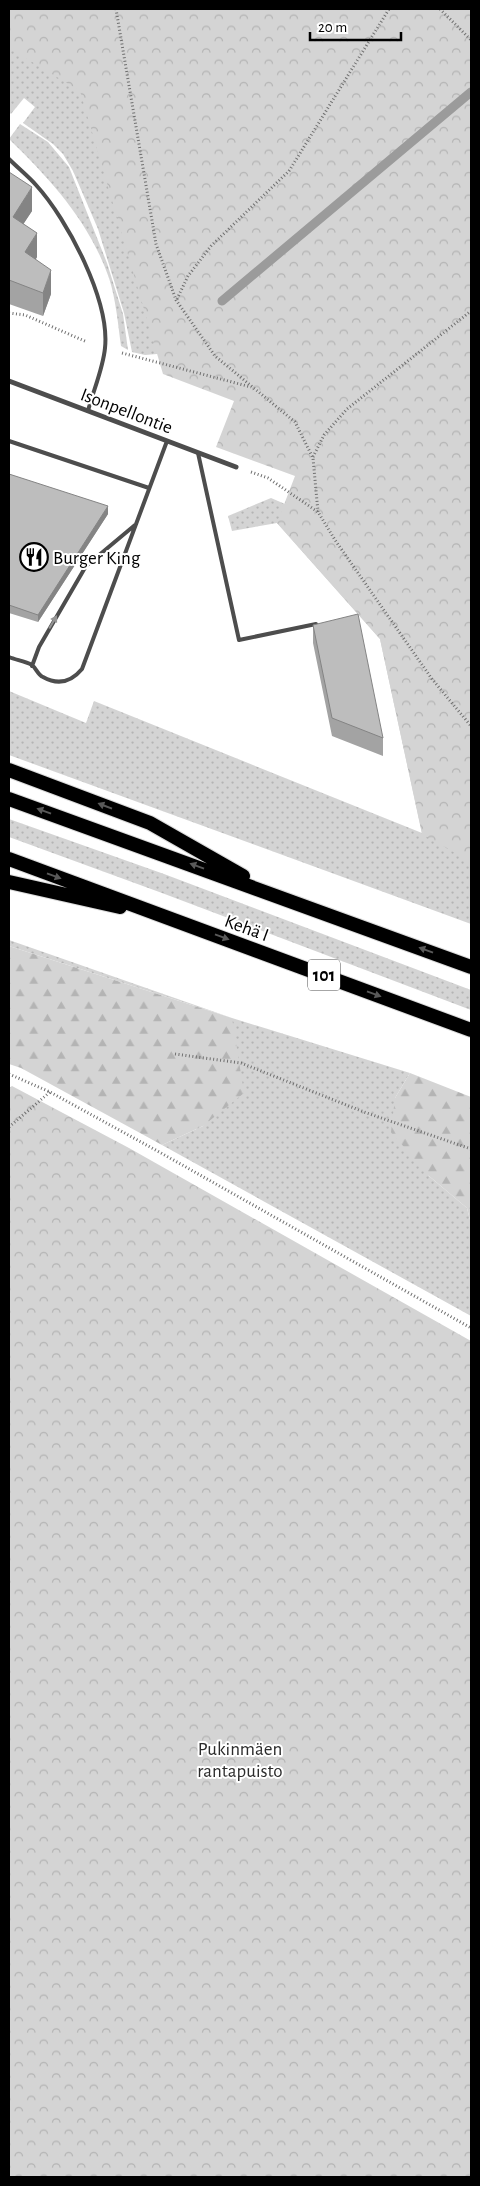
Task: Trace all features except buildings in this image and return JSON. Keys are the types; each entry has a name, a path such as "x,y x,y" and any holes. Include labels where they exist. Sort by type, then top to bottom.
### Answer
{"highway":[{"path":"9,770 150,823 276,895"},
{"path":"9,799 471,967"},
{"name":"Kehä I","path":"9,859 471,1030"},
{"path":"9,882 176,920"}],"street":[{"name":"Isonpellontie","path":"9,381 236,467"}],"lane":[{"path":"9,159 38,187 84,262 98,294 105,324 105,349 88,411"},
{"path":"9,441 149,488"},
{"path":"9,657 32,666 42,677 65,682 74,679 82,668 167,441"},
{"path":"198,453 239,640 321,623"},
{"path":"32,666 38,647 86,566 136,525"}],"path":[{"path":"116,9 156,244 176,300 215,356 295,422 313,458 318,512"},
{"path":"176,300 188,276 211,246 289,171 389,9"},
{"path":"440,9 471,40"},
{"path":"313,458 324,434 347,409 471,311"},
{"path":"9,313 25,315 105,349 253,388"},
{"path":"236,467 268,478 318,512 335,540 432,679 471,726"},
{"path":"175,1054 241,1063 364,1112 471,1149"},
{"path":"9,1074 50,1092 471,1328"},
{"path":"9,1127 50,1092"}],"green space":[{"path":"9,9 106,9 169,353 145,355 132,352 124,313 98,229 73,171 63,154 53,144 23,123 35,107 24,98 11,114 9,112"},
{"path":"9,9 471,9 471,862 422,834 380,639 277,523 295,476 216,447 234,401 163,374 80,91 9,48"},
{"path":"20,124 48,142 69,167 107,263 123,314 128,350 121,346 117,312 109,278 91,238 54,186 9,139"},
{"path":"271,498 285,504 471,737 471,924 9,755 9,691 86,723 94,701 422,833 380,639 277,523 232,531 228,516"},
{"path":"9,819 164,874 471,990 471,1010 9,837"},
{"path":"9,940 232,1018 9,946"},
{"path":"9,946 232,1018 244,1093 203,1126 162,1145 21,1068 9,1064"},
{"path":"232,1018 410,1073 395,1098 429,1176 467,1208 471,1224 471,1316 162,1145 203,1126"},
{"path":"410,1073 471,1097 471,1224 467,1208 429,1176 391,1132 395,1098"},
{"name":"Pukinmäen rantapuisto","path":"12,1086 129,1148 471,1341 471,2177 9,2177 9,1088"}],"waterway":[{"path":"222,301 471,92"}],"place":[{"name":"Burger King","path":"34,557"}]}
